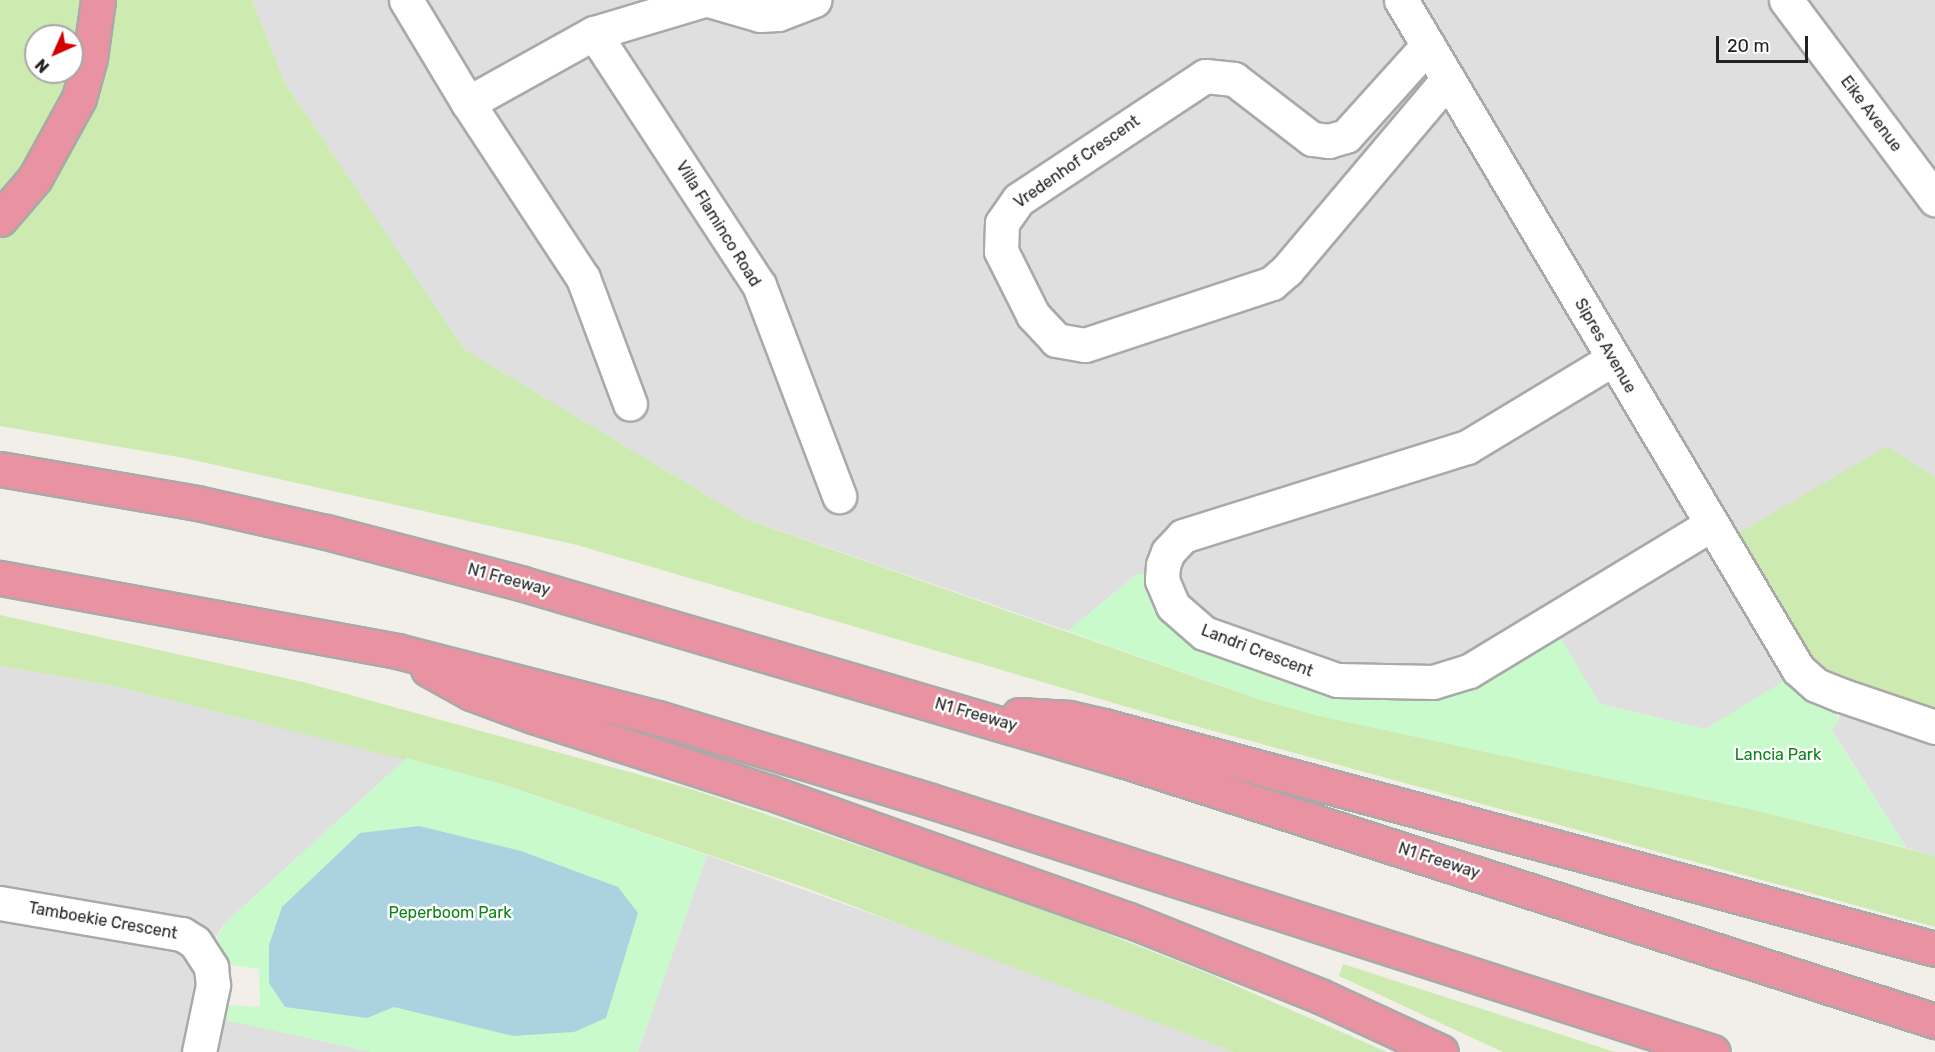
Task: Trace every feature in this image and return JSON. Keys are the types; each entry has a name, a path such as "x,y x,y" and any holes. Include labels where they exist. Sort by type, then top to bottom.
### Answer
{"highway":[{"path":"0,219 35,178 78,98 90,58 98,0"},
{"name":"N1 Freeway","path":"0,469 197,503 326,532 520,583 981,717 1935,1021"},
{"path":"0,578 397,651 658,718 897,790 1713,1052"},
{"path":"397,651 471,693 1001,872 1320,996 1441,1052"},
{"path":"981,717 1032,714 1104,726 1935,949"}],"street":[{"path":"468,103 594,33 706,0 760,15 778,14 814,0"},
{"name":"Sipres Avenue","path":"1401,0 1781,646 1798,669 1816,685 1935,727"},
{"name":"Eike Avenue","path":"1786,0 1935,199"},
{"path":"408,4 468,103 583,278 630,404"},
{"name":"Villa Flaminco Road","path":"594,33 759,285 839,496"},
{"name":"Vredenhof Crescent","path":"1428,45 1346,136 1329,141 1312,139 1234,79 1221,75 1205,76 1018,200 1002,223 1001,251 1033,315 1056,340 1085,345 1272,283 1287,270 1448,79"},
{"name":"Landri Crescent","path":"1613,360 1467,447 1183,536 1168,552 1163,565 1162,580 1173,606 1204,633 1337,680 1433,682 1470,671 1710,525"},
{"name":"Tamboekie Crescent","path":"0,903 182,934 195,942 211,966 213,985 199,1052"}],"shaded area":[{"path":"252,0 1935,0 1935,856 1907,848 1831,729 1838,723 1842,697 1800,674 1705,729 1600,704 1552,625 1472,673 1337,683 1203,634 1148,574 1137,574 1068,631 746,519 464,349 285,83"},
{"path":"0,666 115,686 407,758 224,924 206,952 209,1016 373,1052 0,1052"},
{"path":"707,855 1006,962 1234,1052 638,1052"}],"green space":[{"path":"0,0 81,0 80,24 24,24 24,84 71,84 59,115 27,169 0,202"},
{"path":"111,0 252,0 285,83 464,349 746,519 1258,699 1320,716 1759,811 1935,856 1935,927 1151,714 577,545 184,458 0,426 0,236 23,212 76,84 84,84 84,65"},
{"path":"1887,446 1935,477 1935,710 1837,678 1814,664 1737,534"},
{"name":"Lancia Park","path":"1137,574 1148,574 1161,614 1171,627 1197,646 1480,683 1560,637 1600,704 1705,729 1784,681 1802,699 1837,713 1838,723 1831,730 1907,848 1759,811 1320,716 1258,699 1068,631"},
{"path":"0,615 303,682 691,789 1029,903 1207,973 1387,1052 1234,1052 806,888 505,785 115,686 0,666"},
{"name":"Peperboom Park","path":"407,758 505,785 707,855 638,1052 373,1052 225,1020 228,1005 260,1007 259,969 230,965 217,938 224,924"},
{"path":"1343,964 1615,1052 1503,1052 1339,976"}],"water":[{"path":"419,826 521,851 618,887 638,913 606,1018 574,1032 513,1036 394,1007 367,1018 285,1007 269,983 269,945 282,907 360,833"}]}
